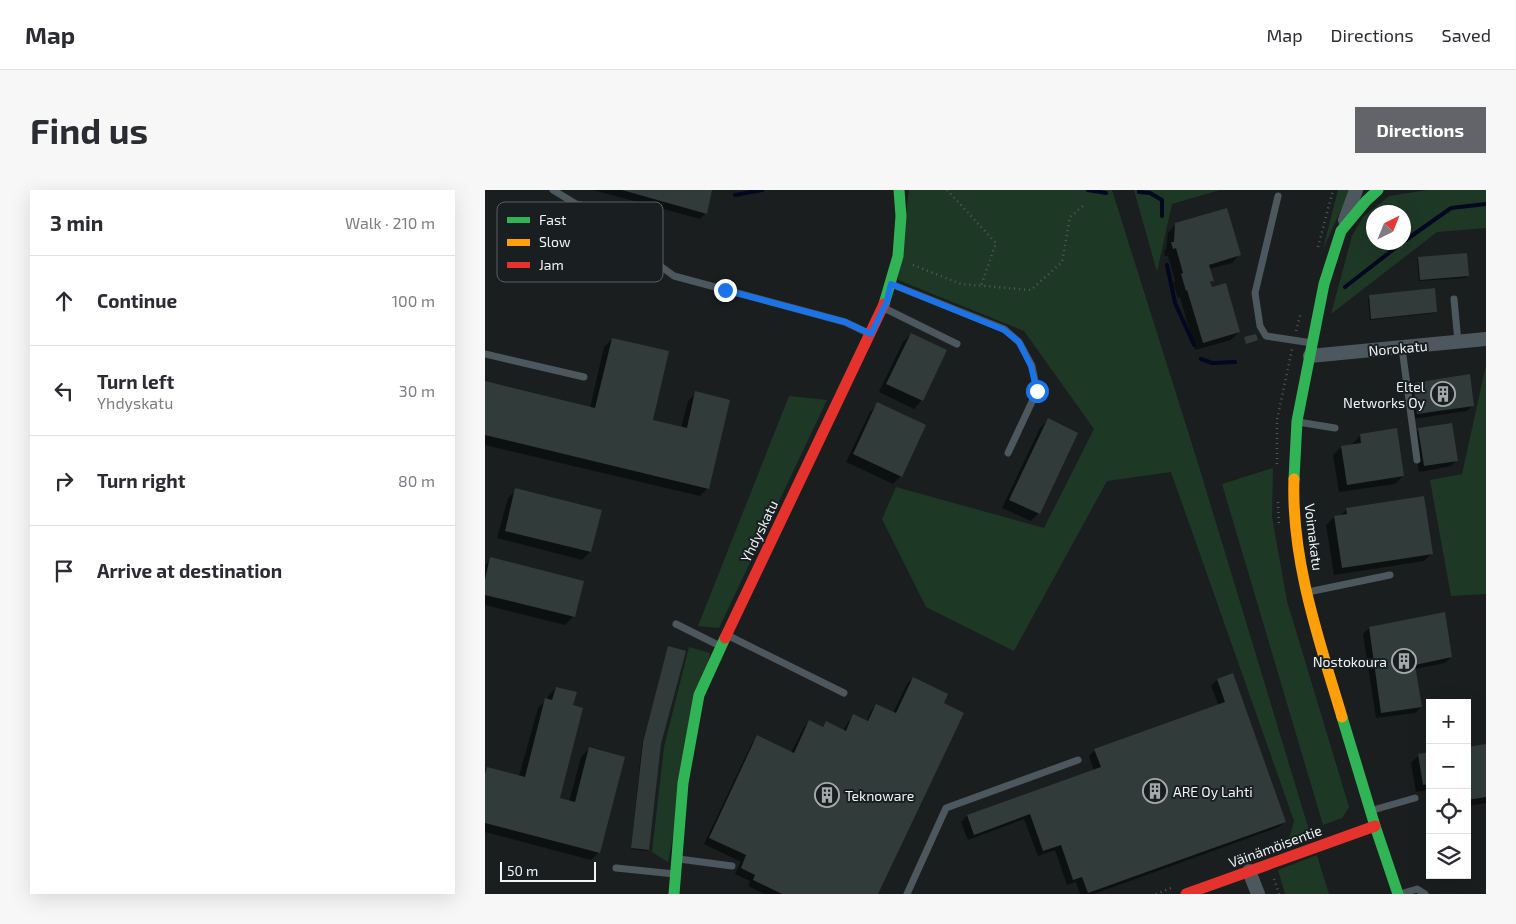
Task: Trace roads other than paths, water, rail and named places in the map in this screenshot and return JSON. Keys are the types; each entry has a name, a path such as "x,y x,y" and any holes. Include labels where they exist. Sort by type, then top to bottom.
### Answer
{"street":[{"name":"Yhdyskatu","path":"674,894 683,783 699,695 726,634 883,308 897,259 901,216 899,190"},
{"path":"1341,231 1356,190"},
{"name":"Voimakatu","path":"1378,190 1359,208 1341,231 1324,284 1297,422 1294,489 1299,553 1307,592 1370,811 1399,894"},
{"name":"Norokatu","path":"1311,350 1402,348 1486,340"},
{"name":"Väinämöisentie","path":"1186,894 1375,826"},
{"path":"1249,871 1258,894"}],"lane":[{"path":"553,190 573,202"},
{"path":"1278,196 1255,293 1260,326 1266,336 1311,350"},
{"path":"663,268 674,276 845,322 871,334"},
{"path":"891,284 1004,330 1019,342 1031,366 1037,391 1008,452"},
{"path":"1454,299 1458,342"},
{"path":"883,308 957,344"},
{"path":"1402,348 1417,460"},
{"path":"485,354 585,377"},
{"path":"1297,422 1335,428"},
{"path":"1307,592 1390,575"},
{"path":"676,624 721,646"},
{"path":"726,634 844,693"},
{"path":"907,894 946,808 1078,760"},
{"path":"1370,811 1415,798"},
{"path":"676,859 732,866"},
{"path":"616,868 675,874"},
{"path":"1399,894 1417,889 1425,894"}],"waterway":[{"path":"735,195 762,190"},
{"path":"1088,190 1106,193"},
{"path":"1139,192 1150,193 1162,200 1162,216"},
{"path":"1411,236 1451,208 1486,204"},
{"path":"1345,287 1393,250"},
{"path":"1167,265 1175,303 1194,345"},
{"path":"1201,359 1212,363 1235,362"}],"place":[{"name":"Eltel Networks Oy","path":"1443,394"},
{"name":"Nostokoura","path":"1404,661"},
{"name":"ARE Oy Lahti","path":"1155,791"},
{"name":"Teknoware","path":"827,795"}]}
